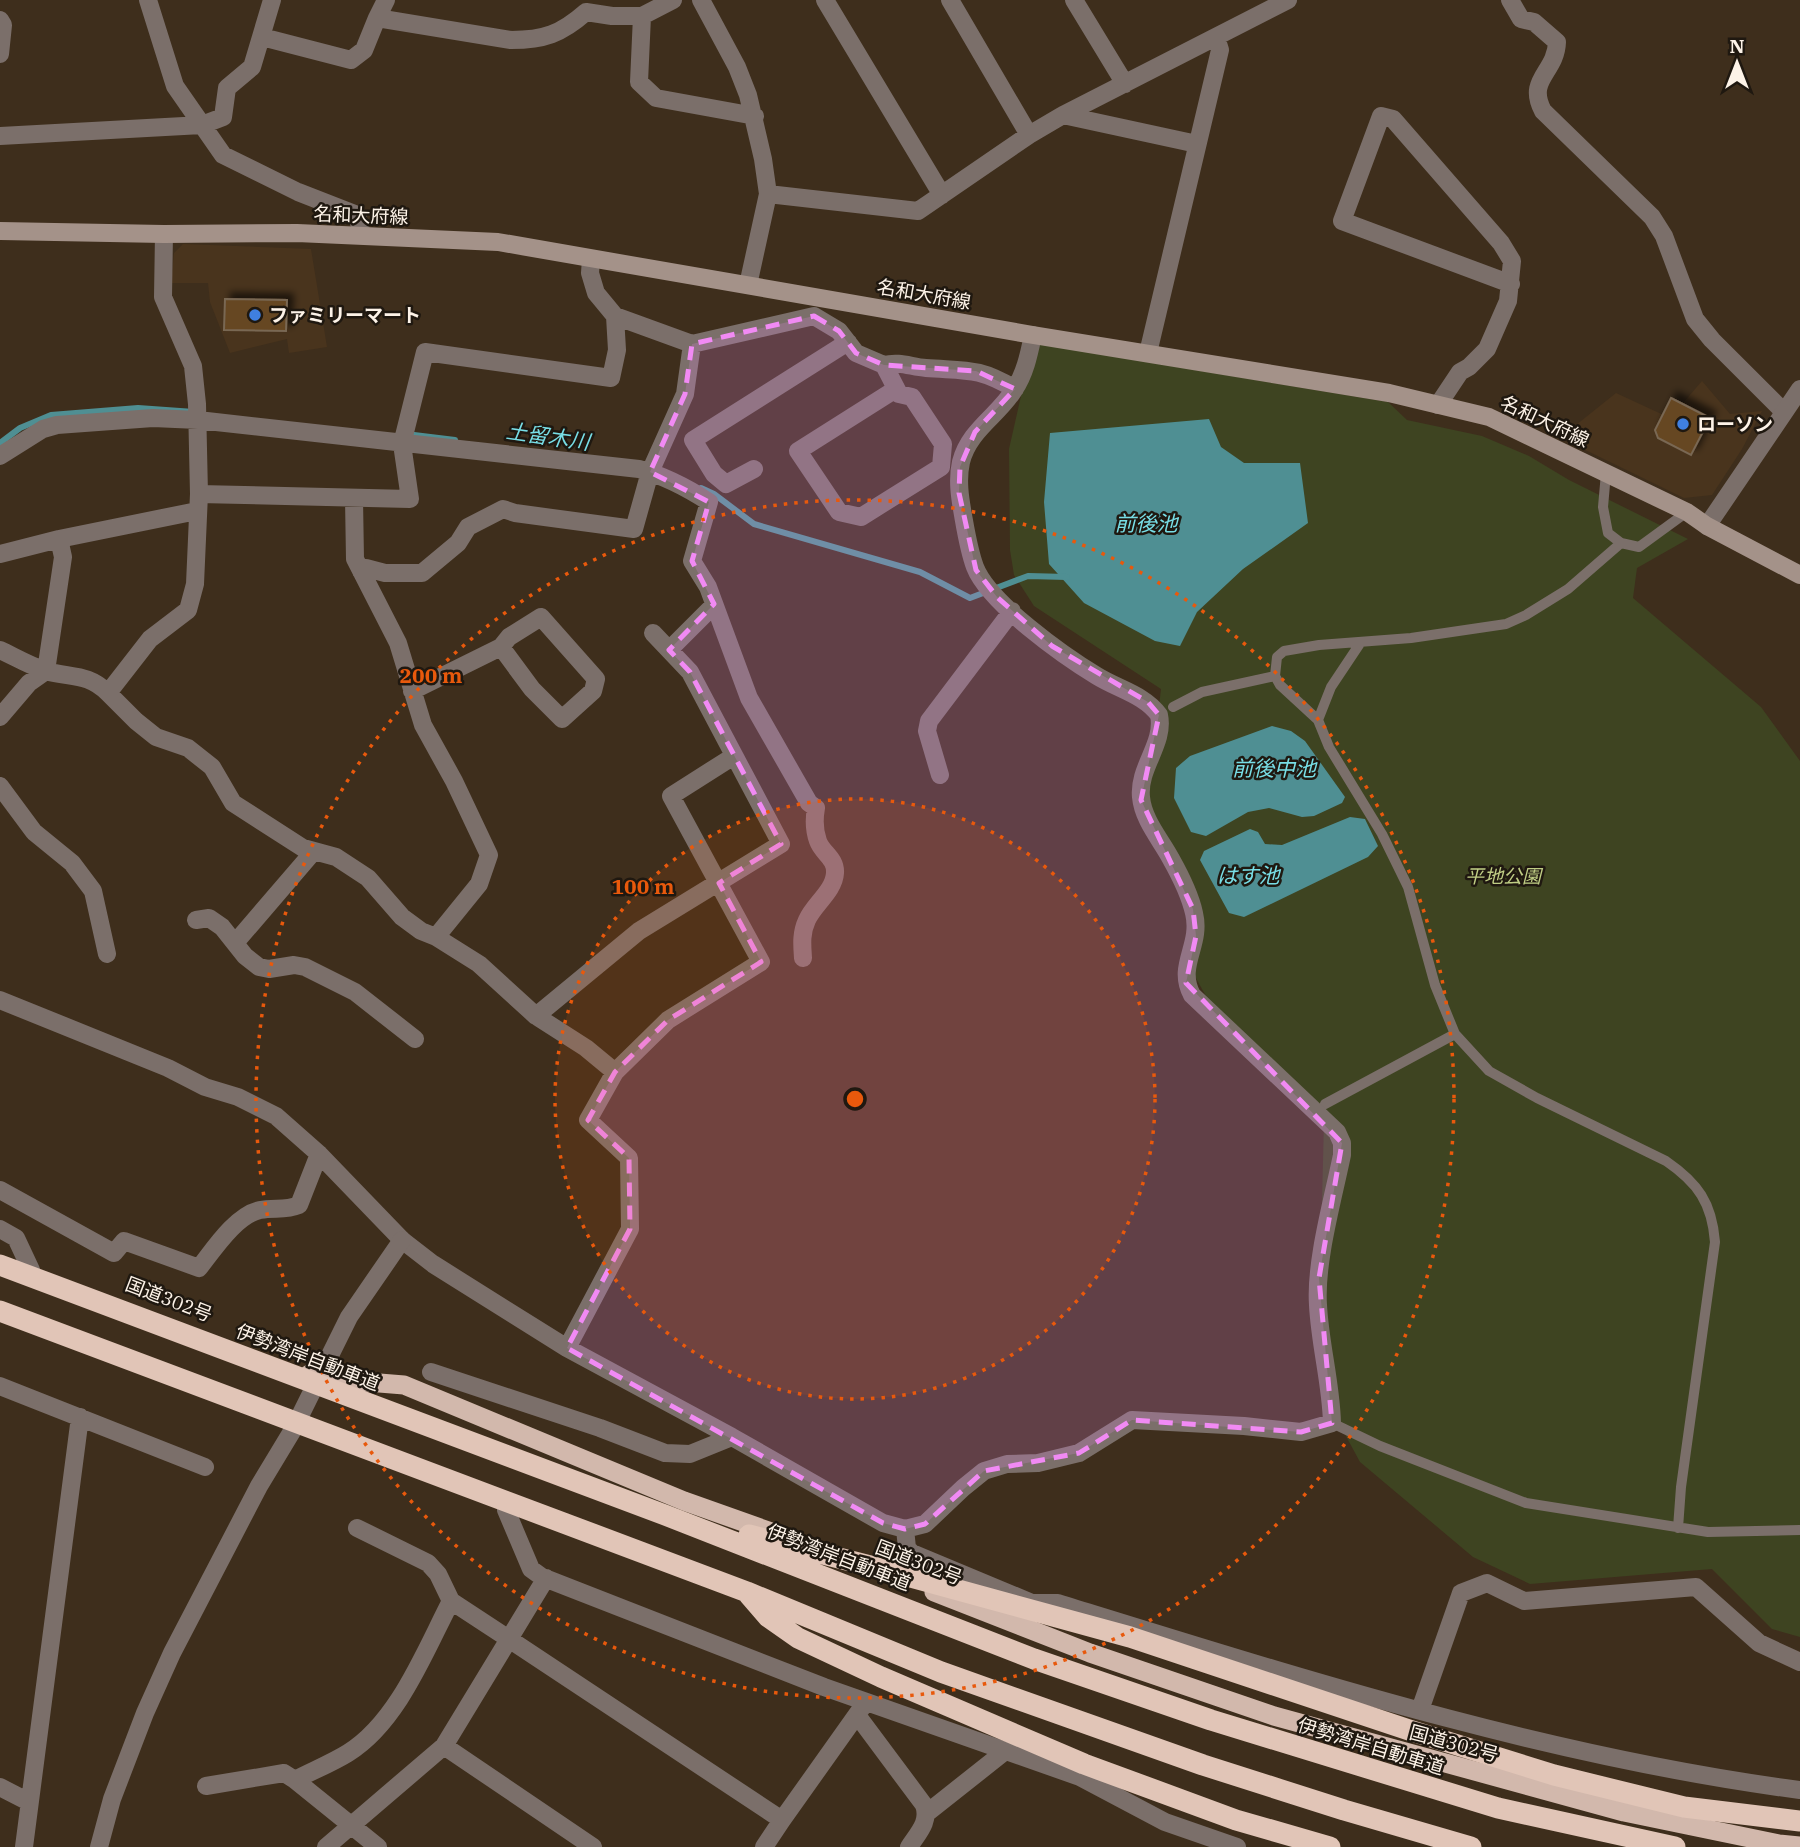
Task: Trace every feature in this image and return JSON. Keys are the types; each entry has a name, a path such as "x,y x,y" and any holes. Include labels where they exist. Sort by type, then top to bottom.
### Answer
{"highway":[{"name":"国道302号","path":"0,1258 318,1378 404,1385 684,1501 917,1585 1090,1653 1274,1716 1624,1812 1800,1846"},
{"name":"伊勢湾岸自動車道","path":"0,1265 665,1515 1034,1659 1211,1720 1498,1808 1675,1847"},
{"path":"0,1314 1018,1707 1247,1786 1453,1847"},
{"path":"0,1314 747,1592 942,1671 1203,1765 1471,1847"},
{"path":"665,1515 853,1561 1130,1637 1554,1775 1684,1807 1800,1821"},
{"path":"747,1592 768,1617 798,1638 881,1677 1084,1764 1236,1820 1331,1847"}],"main road":[{"name":"名和大府線","path":"0,231 362,235 498,242 1033,335 1389,393 1489,416 1687,512 1707,526 1800,575"}],"street":[{"path":"148,0 175,86 223,155 298,192 357,215 362,235"},
{"path":"0,136 202,125 223,117 227,88 252,67 272,0"},
{"path":"262,37 351,60 364,50 386,0"},
{"path":"377,18 511,40 526,40 555,35 571,25 589,6 612,16 642,16 673,0"},
{"path":"701,0 737,67 755,116 768,194 748,285"},
{"path":"825,0 942,195"},
{"path":"950,0 1029,135"},
{"path":"1074,0 1125,84"},
{"path":"768,194 910,211 926,208 1029,135 1063,115 1289,0"},
{"path":"1510,0 1521,19 1534,22 1557,42 1557,52 1537,87 1536,98 1543,111 1652,217 1664,236 1695,319 1712,340 1784,412"},
{"path":"642,16 639,82 649,93 656,98 755,116"},
{"path":"0,20 3,25 0,54"},
{"path":"1148,353 1220,50 1216,37"},
{"path":"1063,115 1197,144"},
{"path":"1438,405 1460,372 1487,349 1508,301 1511,284 1512,261 1501,243 1394,119 1381,116 1342,221 1511,284"},
{"path":"108,693 150,639 188,610 195,584 198,413 193,366 163,297 164,234"},
{"path":"592,259 590,273 596,293 615,317 691,344 814,316 839,331 856,353 884,365 897,362 925,368 976,371 1015,389"},
{"path":"0,554 198,503 410,499 404,437 425,352 611,378 617,350 615,317"},
{"path":"0,1000 168,1068 205,1087 238,1097 276,1116 318,1154 402,1240 433,1264 567,1348 883,1523 905,1529 925,1524 984,1471 1007,1464 1038,1463 1079,1453 1132,1420 1301,1432 1332,1423 1331,1392 1318,1305 1319,1278 1342,1143 1337,1132 1192,996 1186,983 1186,969 1196,936 1193,909 1173,862 1145,814 1141,800 1142,775 1159,735 1159,715 1148,702 1097,676 1052,646 991,591 976,569 970,550 959,493 960,467 975,432 1015,389 1028,359 1033,335"},
{"path":"754,469 726,484 714,474 693,440 848,342"},
{"path":"361,571 366,568 385,573 422,573 458,543 468,527 503,509 515,513 634,529 650,472 685,394 691,344"},
{"path":"884,365 899,394 912,397 943,444 941,467 860,517 839,512 798,451 896,389"},
{"path":"1707,526 1800,389"},
{"path":"0,456 43,429 57,425 198,413 328,433 404,437 650,472 678,483 709,502 692,561 708,587 750,698 809,803 816,808 814,822 818,843 832,859 836,872 832,884 807,918 802,934 803,958"},
{"path":"354,499 355,559 398,643 423,725 454,781 489,855 479,884 436,937"},
{"path":"0,717 29,683 46,671 63,556 59,539"},
{"path":"669,650 715,605"},
{"path":"940,775 927,731 929,721 1012,611"},
{"path":"412,691 501,647 509,637 541,617 596,679 593,691 562,719 532,689 501,647"},
{"path":"536,1016 639,931 781,844 690,672 653,633"},
{"path":"0,650 46,671 87,678 98,683 136,722 156,737 188,748 212,767 233,803 303,848 336,858 368,878 402,917 479,964 536,1016 586,1048 615,1072"},
{"path":"567,1348 630,1229 629,1158 588,1120 615,1072 668,1020 761,962 671,796 734,756"},
{"path":"0,786 34,832 72,863 93,891 107,954"},
{"path":"234,943 314,851"},
{"path":"196,920 209,918 222,927 259,967 305,967 355,992 415,1039"},
{"path":"0,1190 114,1252 124,1241 199,1268 229,1230 250,1215 260,1210 288,1210 299,1205 318,1154"},
{"path":"0,1229 16,1238 31,1270"},
{"path":"99,1847 111,1799 172,1653 259,1486 295,1428 349,1317 402,1240"},
{"path":"431,1372 600,1428 665,1453 690,1454 732,1437"},
{"path":"0,1386 205,1467"},
{"path":"24,1847 79,1418"},
{"path":"506,1510 531,1569 546,1578 862,1708 1080,1777 1165,1822 1237,1847"},
{"path":"357,1528 428,1563 438,1574 451,1601 782,1820"},
{"path":"905,1529 907,1548 912,1553 1032,1603 1058,1603 1354,1694 1611,1758 1733,1781 1800,1790"},
{"path":"326,1847 444,1746 546,1578"},
{"path":"1420,1710 1461,1593 1487,1583 1524,1601 1696,1587 1759,1643 1800,1662"},
{"path":"295,1780 349,1752 373,1732 402,1694 451,1601"},
{"path":"862,1708 924,1805 926,1822 909,1847"},
{"path":"764,1847 862,1708"},
{"path":"444,1746 593,1847"},
{"path":"927,1814 1004,1752"},
{"path":"206,1786 284,1773 378,1847"},
{"path":"0,1787 29,1802"}],"lane":[{"path":"1606,473 1603,507 1608,533 1621,543 1639,547 1687,512"},
{"path":"1621,543 1569,589 1506,624 1284,651 1277,657 1275,676 1280,685 1318,720 1329,747 1382,834 1408,887 1435,985 1455,1034 1489,1071 1537,1098 1666,1161 1684,1173 1707,1203 1715,1242 1678,1528"},
{"path":"1318,720 1331,687 1362,642"},
{"path":"1173,707 1202,692 1275,676"},
{"path":"1325,1104 1455,1034"},
{"path":"1332,1423 1380,1446 1526,1503 1708,1532 1800,1530"}],"highlighted area":[{"path":"814,316 839,331 856,353 884,365 976,371 1015,389 975,432 960,467 959,493 976,570 997,597 1052,646 1148,702 1159,715 1141,800 1193,909 1196,936 1186,983 1342,1143 1319,1278 1332,1423 1301,1432 1132,1420 1079,1453 984,1471 925,1524 905,1529 883,1523 567,1348 630,1229 629,1158 588,1120 615,1072 668,1020 761,962 719,883 781,844 690,672 669,650 714,604 692,561 709,502 650,472 685,394 692,344"}],"shaded area":[{"path":"183,244 311,249 327,347 289,353 287,339 230,353 210,302 208,283 171,283 174,253"},
{"path":"1702,381 1730,414 1762,411 1742,449 1712,495 1684,498 1569,442 1566,433 1616,393 1670,418"}],"green space":[{"name":"平地公園","path":"1033,343 1388,402 1407,420 1482,436 1529,456 1569,480 1688,539 1637,568 1633,598 1761,707 1800,761 1800,1637 1772,1629 1712,1569 1530,1584 1473,1557 1360,1462 1334,1414 1319,1322 1324,1121 1217,1016 1192,971 1188,910 1147,811 1161,689 1034,606 1014,575 1010,550 1009,449"}],"water":[{"name":"前後池","path":"1209,419 1221,447 1244,463 1300,463 1308,523 1243,569 1197,612 1180,646 1155,641 1084,603 1049,564 1044,502 1050,433"},
{"name":"前後中池","path":"1272,726 1291,731 1305,741 1345,797 1342,803 1314,816 1302,817 1269,808 1248,812 1206,836 1191,832 1174,798 1176,768 1190,756"},
{"name":"はす池","path":"1350,817 1365,819 1378,846 1368,857 1244,917 1229,913 1200,860 1204,851 1250,829 1258,832 1265,844 1282,845"}],"building":[{"name":"ファミリーマート","path":"225,299 287,300 286,331 224,330"},
{"name":"ローソン","path":"1671,398 1710,418 1691,455 1658,438 1655,430"}],"waterway":[{"name":"土留木川","path":"0,443 20,428 51,415 138,408 194,412"},
{"name":"土留木川","path":"414,435 455,440"},
{"name":"土留木川","path":"701,488 714,494 754,524 920,572 970,598 1028,576 1067,577"}],"place":[{"name":"ファミリーマート","path":"255,315"},
{"name":"ローソン","path":"1683,424"}]}
